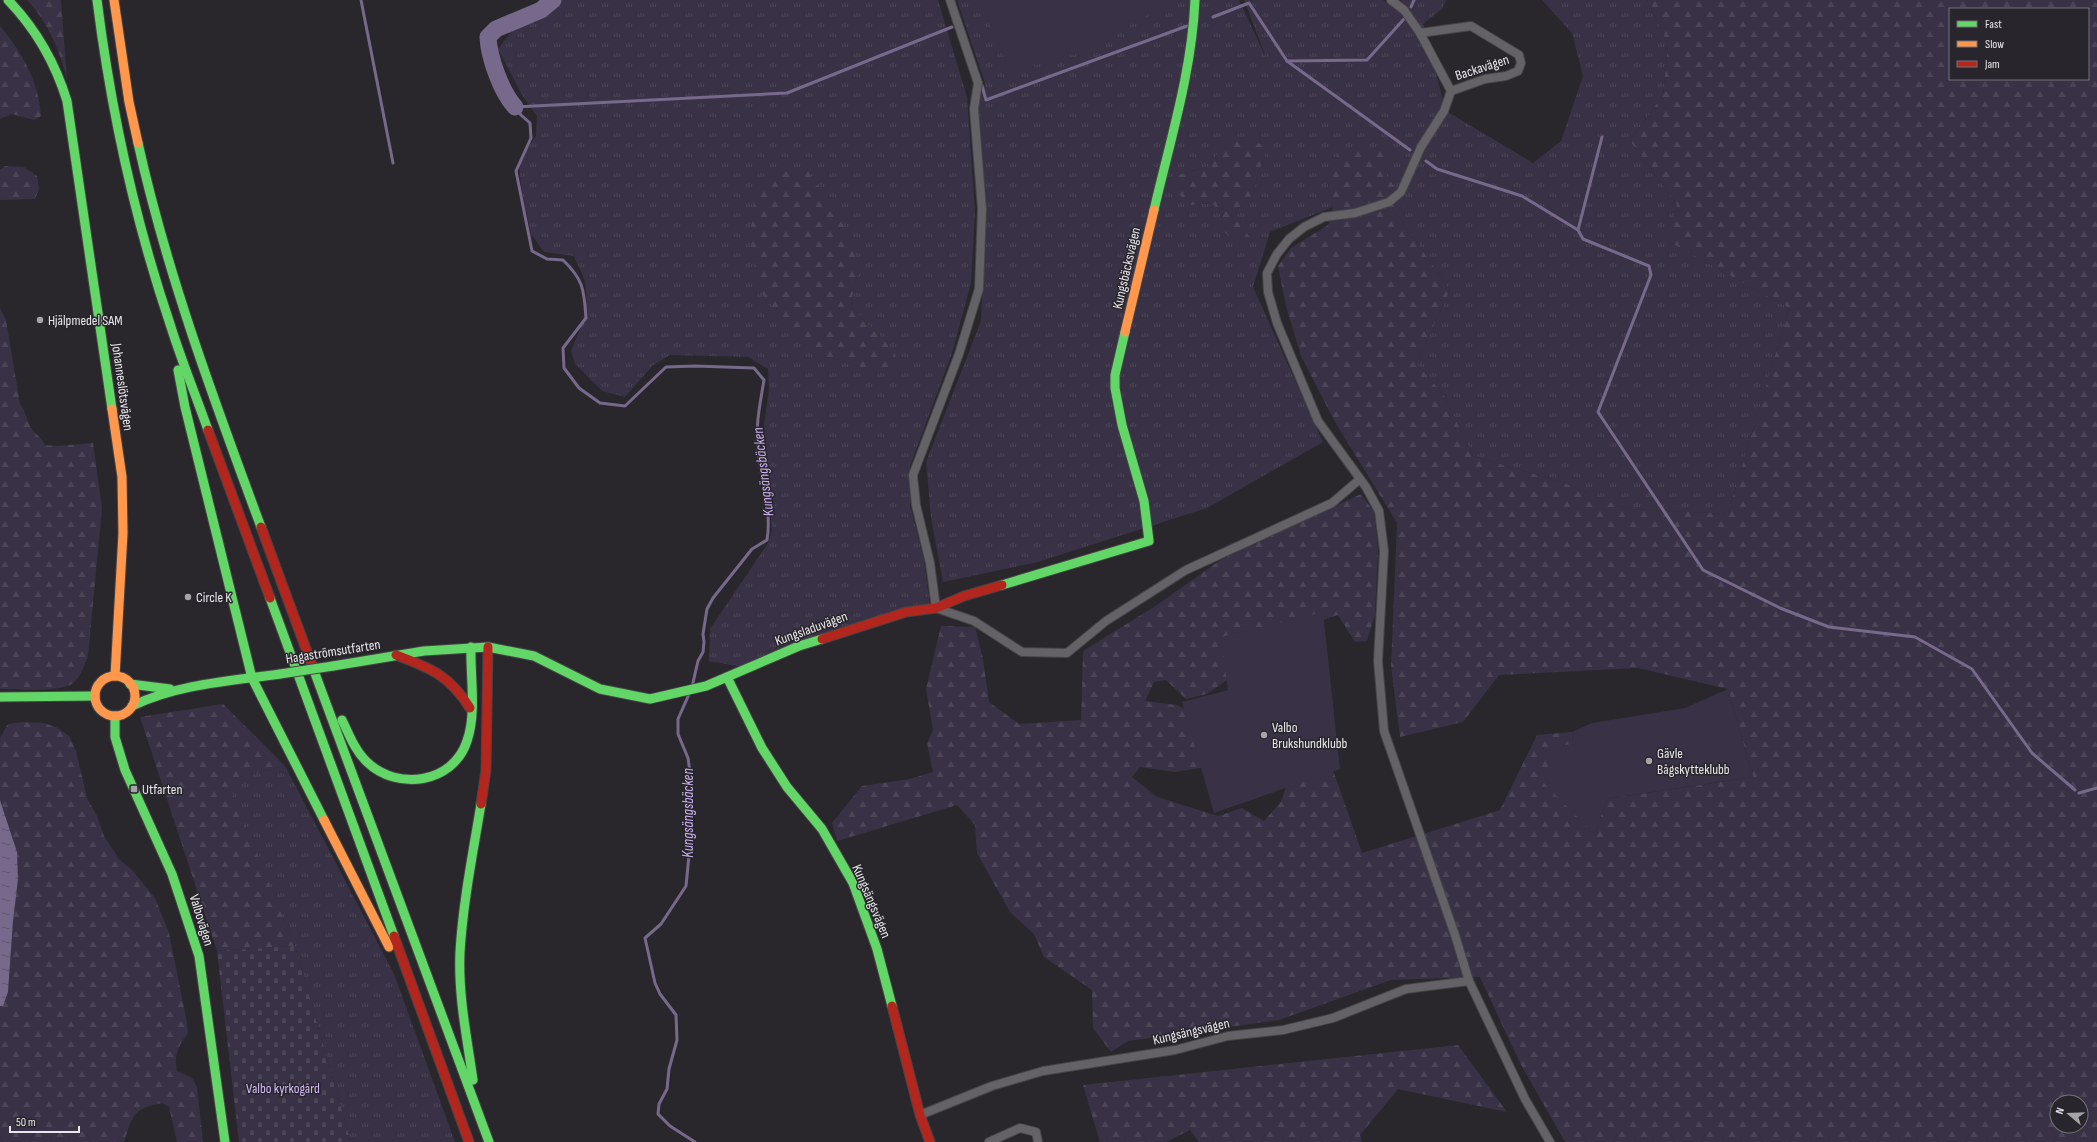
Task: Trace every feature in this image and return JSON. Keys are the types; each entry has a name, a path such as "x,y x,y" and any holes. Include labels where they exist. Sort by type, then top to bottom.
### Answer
{"main road":[{"name":"Johanneslötsvägen","path":"8,0 36,32 53,62 61,80 68,108 122,476 123,533 115,676"},
{"path":"92,0 103,49"},
{"path":"97,0 112,107 134,207 171,328 469,1142"},
{"path":"114,0 129,102 151,201 169,266 219,413 489,1142"},
{"name":"Kungsbäcksvägen","path":"1149,540 1144,501 1136,478 1122,425 1115,388 1115,375 1186,74 1194,26 1195,0"},
{"path":"171,328 185,407 252,678 419,1006"},
{"name":"Kungsladuvägen","path":"488,647 510,650 534,656 600,689 650,699 706,686 799,646 863,624 906,612 936,608 964,596 1149,540"},
{"path":"304,640 359,753 379,771 391,777 416,781 441,774 452,766 467,742 470,728 471,647"},
{"name":"Hagaströmsutfarten","path":"115,716 127,712 132,706 156,696 183,690 396,655 471,647 488,647"},
{"path":"477,1110 462,1006 460,953 466,899 486,770 488,647"},
{"path":"396,655 444,675 458,689 470,709"},
{"name":"Hagaströmsutfarten","path":"115,676 121,677 130,684 160,689 183,690"},
{"path":"115,676 103,680 99,685 95,696 99,708 103,713 115,716"},
{"name":"Kungsängsvägen","path":"727,677 762,748 787,787 822,829 853,883 877,949 920,1115 930,1142"},
{"path":"130,684 135,694 132,706"},
{"path":"0,697 95,696"},
{"name":"Valbovägen","path":"115,716 115,737 125,770 172,874 185,908 199,956 225,1142"}],"street":[{"path":"950,0 978,83 974,109 982,209 980,289 959,354 913,475 916,505 930,563 936,608 974,621 1022,652 1068,653 1106,621 1186,570 1332,503 1360,479"},
{"path":"1391,0 1404,10 1420,33 1451,91 1444,111 1421,147 1401,192 1389,202 1355,213 1324,217 1304,227 1289,239 1277,254 1267,273 1268,292 1277,323 1318,421 1360,479 1379,511 1384,551 1378,661 1384,730 1469,981 1518,1085 1550,1142"},
{"name":"Backavägen","path":"1420,33 1471,26 1519,55 1521,63 1518,71 1506,76 1485,79 1451,91"},
{"name":"Kungsängsvägen","path":"920,1115 992,1086 1043,1071 1161,1052 1228,1036 1283,1030 1333,1018 1406,990 1469,981"},
{"path":"989,1142 1025,1128 1036,1132 1038,1142"}],"green space":[{"path":"27,0 61,0 67,80 61,58 47,27"},
{"path":"556,0 938,0 967,97 975,212 971,283 952,353 910,466 910,505 924,560 930,606 742,667 709,661 710,629 768,543 772,530 764,425 769,390 768,369 748,357 670,355 652,366 625,397 602,391 575,364 571,351 584,317 586,300 585,282 574,256 544,252 531,234 521,186 519,161 536,136 537,116 522,95 498,49 511,32 539,15","holes":["806,168 822,194 860,267 854,286 851,307 891,347 862,368 827,357"]},
{"path":"957,0 1239,0 1267,60 1244,0 1383,0 1396,9 1402,0 1446,0 1442,9 1423,24 1446,111 1533,163 1561,141 1583,76 1572,33 1542,0 1647,0 1668,44 1663,95 1630,141 1677,204 1669,241 1789,308 1728,514 1628,509 1561,482 1473,456 1444,395 1416,363 1450,290 1397,214 1404,198 1385,174 1328,183 1333,207 1270,232 1253,287 1323,442 1207,508 1038,562 943,582 931,518 926,462 981,321 986,202 978,107 985,83","holes":["1265,157 1257,175 1254,193 1235,212 1245,232 1218,225 1222,213 1212,203 1191,205 1178,175 1209,166"]},
{"path":"979,0 1161,0 1164,6 1082,52 1011,72"},
{"path":"1647,0 2097,0 2097,1142 1565,1142 1520,1063 1480,977 1391,980 1279,1020 1128,1041 1111,1052 1093,1028 1092,990 1044,957 1034,934 1010,912 977,853 975,825 957,805 837,841 832,823 862,786 910,779 933,772 927,743 933,730 926,689 941,626 975,627 983,659 989,702 1019,724 1081,720 1083,651 1157,605 1222,559 1361,494 1374,512 1378,549 1375,614 1367,641 1355,642 1338,615 1304,626 1207,694 1186,699 1166,680 1154,682 1145,701 1177,705 1204,721 1206,767 1175,772 1140,767 1132,777 1157,797 1218,816 1242,808 1264,821 1281,802 1287,784 1333,770 1362,853 1500,810 1537,735 1572,732 1573,744 1595,834 1606,799 1753,777 1728,689 1638,668 1499,675 1463,722 1400,737 1391,667 1397,523 1335,422 1301,356 1286,306 1278,266 1291,248 1328,225 1333,207 1328,183 1339,152 1394,151 1385,174 1404,198 1397,214 1450,290 1416,363 1444,395 1473,456 1561,482 1628,509 1728,514 1789,308 1668,241 1677,204 1630,141 1663,95 1668,44"},
{"path":"0,26 22,57 33,79 40,103 41,116 34,120 12,114 0,119"},
{"path":"1228,138 1254,141 1264,146 1265,157 1257,175 1254,193 1235,212 1245,232 1250,237 1248,246 1239,243 1224,232 1218,225 1221,213 1212,203 1191,205 1173,189 1178,175 1209,166"},
{"path":"5,166 24,167 37,176 39,189 35,199 0,200 0,170"},
{"path":"777,168 806,168 847,231 860,267 854,286 851,307 891,347 902,368 862,368 827,357 793,334 759,289 750,241 754,198"},
{"path":"0,308 6,320 20,404 33,430 45,445 58,446 93,443 102,508 88,656 82,671 76,680 67,686 59,688 38,690 0,689"},
{"name":"Valbo Brukshundklubb","path":"1323,612 1340,769 1214,813 1182,702 1228,690 1221,637"},
{"name":"Gävle Bågskytteklubb","path":"1728,689 1753,777 1606,799 1595,835 1542,781 1557,746 1573,744 1572,732 1592,723 1685,708"},
{"path":"223,704 285,766 227,780 295,946 217,951 140,717"},
{"path":"22,722 43,723 56,727 69,736 76,751 87,798 97,816 104,836 119,859 133,871 155,898 169,933 187,1023 188,1033 176,1056 176,1066 177,1071 192,1078 197,1087 203,1142 177,1142 169,1107 162,1103 145,1108 135,1115 132,1119 124,1142 0,1142 0,1006 3,1006 8,992 13,921 18,879 17,852 0,799 0,738 8,724"},
{"path":"285,766 394,974 455,1142 351,1142 295,946 226,780"},
{"name":"Valbo kyrkogård","path":"295,946 351,1142 239,1142 217,951"},
{"path":"1458,1045 1507,1112 1398,1089 1360,1135 1362,1142 1199,1142 1190,1130 1166,1142 1100,1142 1083,1085"}],"water":[{"path":"0,800 17,852 18,879 13,921 8,992 3,1006 0,1006"}],"waterway":[{"path":"361,0 393,163"},
{"name":"Kungsängsbäcken","path":"515,107 505,92 493,64 488,37 496,29 541,10 553,0"},
{"path":"1411,7 1414,0"},
{"path":"1213,17 1249,3 1287,61 1410,150"},
{"path":"1287,61 1367,60 1404,19"},
{"path":"981,82 986,100 1187,26"},
{"name":"Kungsängsbäcken","path":"692,687 698,661 703,652 703,634 707,609 713,598 752,549 767,540 767,507 757,442 758,416 764,380 754,368 695,366 666,367 625,406 600,403 579,388 564,368 563,348 586,318 585,300 582,286 570,267 563,260 547,259 532,251 516,171 531,138 530,123 515,107 787,93 952,27"},
{"path":"1578,230 1602,137"},
{"path":"1426,161 1437,169 1522,196 1578,230 1583,239 1649,266 1651,275 1598,412 1703,570 1780,608 1829,627 1915,637 1972,669 2032,753 2075,790"},
{"name":"Kungsängsbäcken","path":"690,692 678,719 678,734 688,758 691,779 688,807 691,835 686,886 661,924 645,938 655,983 660,994 676,1015 677,1040 669,1069 667,1089 659,1104 658,1114 670,1126 695,1142"},
{"path":"2079,793 2097,788"}],"traffic: fast":[{"path":"8,0 36,34 44,47 57,73 67,101 112,409"},
{"path":"97,0 109,83 135,206 171,327 208,430"},
{"path":"1154,210 1185,79 1190,53 1195,0"},
{"path":"138,143 177,289 209,384 261,527"},
{"path":"1002,585 1149,541 1144,501 1122,425 1115,388 1115,375 1125,332"},
{"path":"178,370 185,407 252,678 324,820"},
{"path":"270,598 394,936"},
{"path":"333,666 424,651 488,647 534,656 600,689 650,699 706,686 799,646 822,639"},
{"path":"342,720 359,753 367,762 379,771 393,777 408,779 423,778 437,774 450,766 460,755 467,741 470,730 472,718 471,647"},
{"path":"280,674 333,666"},
{"path":"313,668 489,1142"},
{"path":"132,706 168,693 204,684 280,674"},
{"path":"727,677 762,748 787,787 822,829 853,883 877,949 892,1006"},
{"path":"130,684 170,689"},
{"path":"0,697 95,696"},
{"path":"115,716 115,737 125,770 172,874 199,956 225,1142"},
{"path":"473,1080 460,984 460,952 466,896 481,804"}],"traffic: slow":[{"path":"114,0 129,102 138,143"},
{"path":"1125,332 1154,210"},
{"path":"112,409 122,477 123,533 115,676"},
{"path":"115,676 123,678 129,682 133,688 135,696 133,704 129,710 123,714 115,716 107,714 101,710 97,704 95,696 97,688 101,682 107,678 115,676"},
{"path":"324,820 389,947"}],"traffic: jam":[{"path":"208,430 270,598"},
{"path":"261,527 313,668"},
{"path":"822,639 906,612 936,608 964,596 1002,585"},
{"path":"481,804 486,770 488,647"},
{"path":"396,655 420,664 439,674 455,688 470,708"},
{"path":"394,936 469,1142"},
{"path":"892,1006 920,1115 930,1142"}],"place":[{"name":"Hjälpmedel SAM","path":"40,320"},
{"name":"Circle K","path":"188,597"},
{"name":"Valbo Brukshundklubb","path":"1264,735"},
{"name":"Gävle Bågskytteklubb","path":"1649,761"},
{"name":"Utfarten","path":"134,789"}]}
